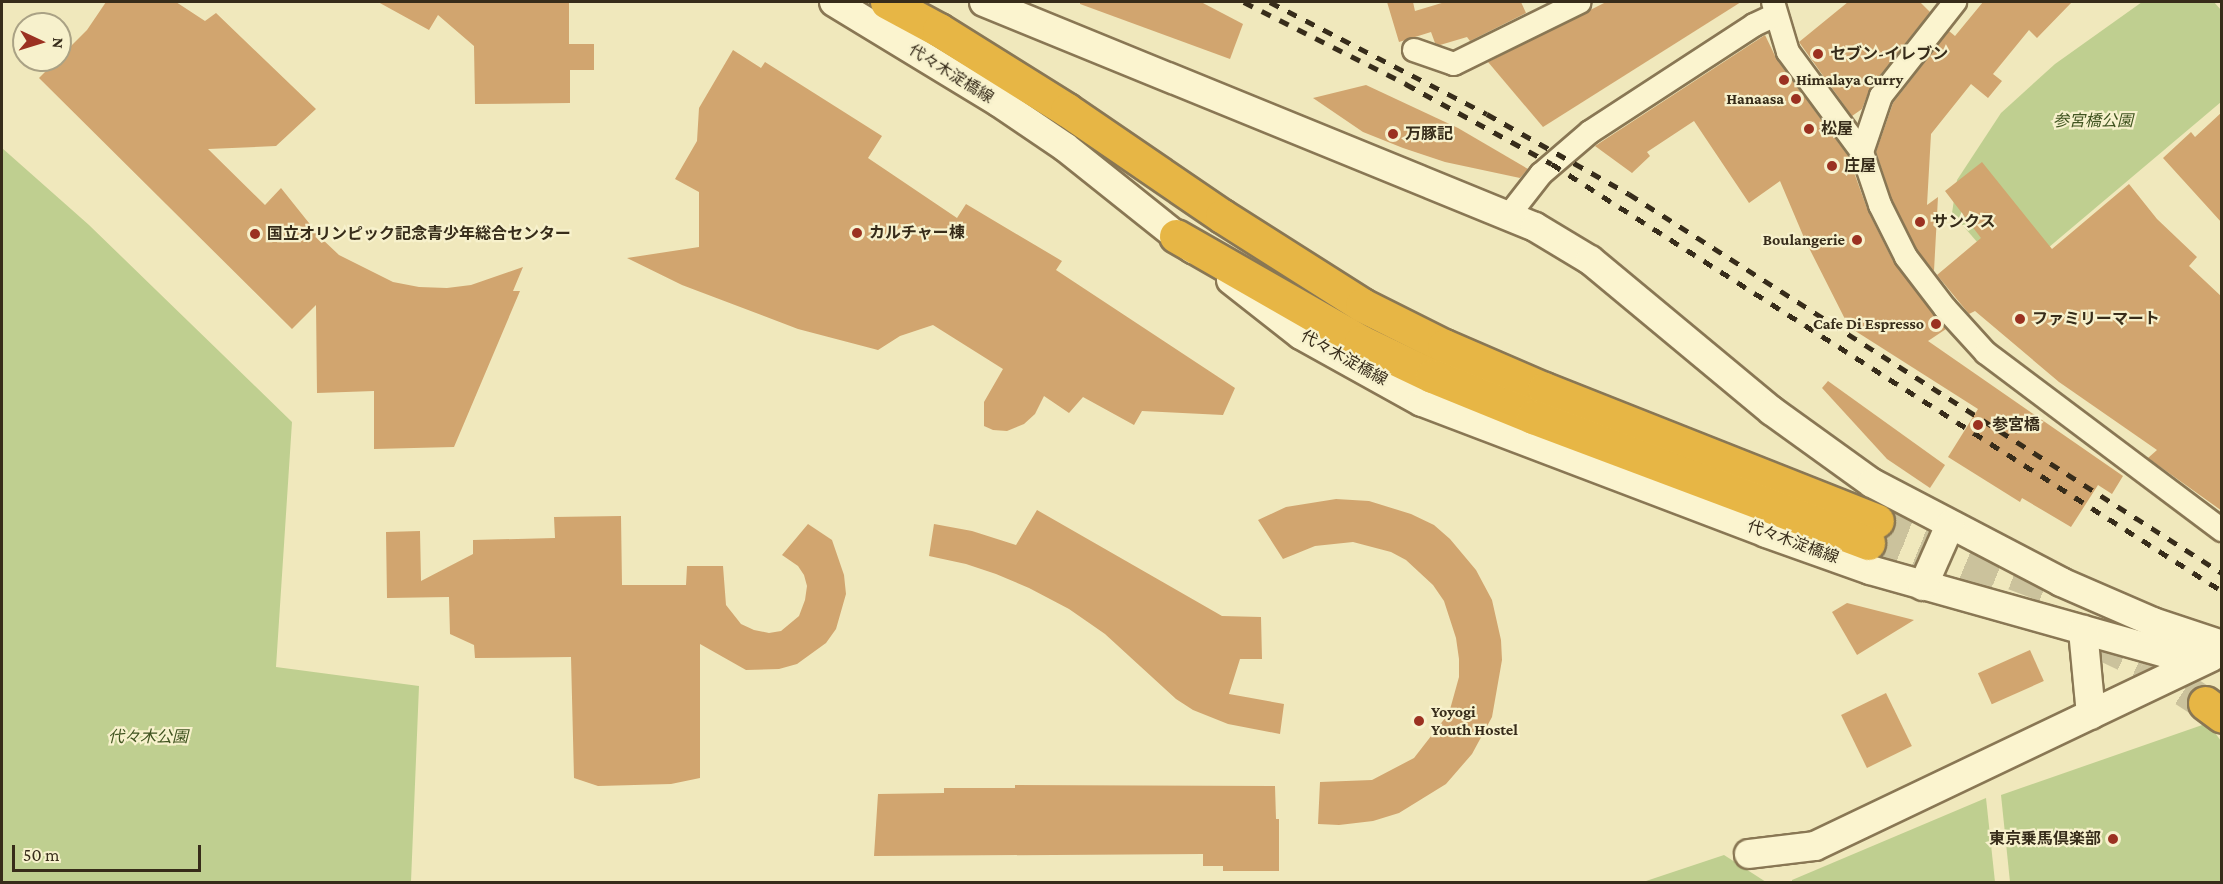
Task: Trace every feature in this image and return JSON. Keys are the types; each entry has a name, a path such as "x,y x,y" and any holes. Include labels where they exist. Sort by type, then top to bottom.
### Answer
{"highway":[{"path":"887,2 939,30 1067,110 1222,216 1362,305 1444,345 1873,532 1533,417 1432,376 1361,342 1176,236"}],"street":[{"name":"代々木淀橋線","path":"834,2 1000,104 1065,147 1301,335 1422,402 1766,533 1923,586 2166,653 2192,655 2222,652"},
{"path":"984,2 1535,226 1590,261 1772,411 1872,483 2092,596 2188,636 2222,645"},
{"path":"1414,50 1454,64 1580,2"},
{"path":"1862,152 1881,96 1955,2"},
{"path":"1509,215 1541,174 1590,132 1754,25 1774,8 1788,52 1862,152 1880,205 1906,257 1945,308 1986,353 2222,530"},
{"path":"1923,586 1950,525"},
{"path":"2083,630 2091,715"},
{"name":"代々木淀橋線","path":"1749,854 1815,846 2222,652"}],"green space":[{"name":"参宮橋公園","path":"2142,2 2214,2 2221,10 2221,102 2010,280 1952,213 1957,180 2001,113 2055,64"},
{"name":"代々木公園","path":"2,148 89,225 292,422 276,667 419,686 411,882 2,882"},
{"name":"東京乗馬倶楽部","path":"2208,723 2221,741 2221,882 2010,882 2001,795"},
{"path":"1986,798 1995,882 1792,882 1792,880"},
{"path":"1724,855 1766,882 1643,882"}],"building":[{"path":"106,2 176,2 205,21 216,13 316,109 276,146 208,149 265,205 281,188 321,238 339,255 393,282 419,287 447,288 471,285 523,267 513,291 520,291 454,447 374,449 374,391 317,393 316,305 292,329 39,78 45,72 72,72 72,45 87,30"},
{"path":"378,2 569,2 569,44 594,44 594,70 570,70 570,103 475,104 474,46 438,15 429,30"},
{"path":"1080,2 1201,2 1243,24 1230,59 1080,4"},
{"path":"1387,2 1413,2 1415,11 1445,2 1521,2 1526,13 1470,41 1467,37 1440,45 1435,43 1431,32 1399,42"},
{"path":"1606,2 1741,2 1543,127 1488,62"},
{"path":"1848,2 1920,2 1930,12 1870,88 1862,109 1852,116 1799,42"},
{"path":"1983,2 2072,2 2037,38 2029,30 1993,74 2002,81 1988,98 1971,84 1931,134 1927,205 1938,197 1934,271 1917,250 1892,200 1876,152 1893,103 1949,31 1955,36"},
{"path":"1765,35 1777,60 1848,156 1868,211 1894,263 1946,329 1928,341 2123,476 2112,494 2098,485 2071,527 2022,498 2020,502 1948,457 1978,409 1849,327 1805,240 1780,181 1749,203 1694,121 1647,152 1650,156 1632,173 1595,146"},
{"name":"カルチャー棟","path":"733,50 761,68 765,62 882,136 868,158 957,218 966,204 1062,261 1056,270 1235,388 1223,415 1142,411 1134,425 1083,397 1069,413 1044,396 1035,414 1024,424 1007,431 993,430 984,426 984,402 1003,369 933,325 900,336 878,350 798,329 682,285 627,258 699,247 699,192 675,179 697,141 699,108"},
{"path":"1366,85 1458,128 1528,169 1520,178 1445,162 1363,132 1313,98"},
{"path":"2222,112 2222,223 2163,158 2191,132 2195,137"},
{"path":"1982,162 2052,249 2129,184 2157,219 2197,257 2189,266 2222,297 2222,511 2148,458 2157,450 2059,382 1975,311 1969,314 1937,275 1981,238 1945,191"},
{"path":"1828,381 1945,465 1930,488 1887,459 1822,388"},
{"path":"1336,499 1369,501 1411,514 1434,525 1450,539 1476,570 1492,600 1501,640 1502,660 1492,717 1472,754 1446,784 1399,813 1373,821 1339,825 1318,824 1320,782 1372,780 1414,758 1449,713 1459,677 1459,659 1456,638 1444,601 1433,585 1406,560 1391,552 1353,542 1315,546 1283,559 1258,520 1286,507"},
{"path":"1037,510 1222,616 1261,617 1262,659 1240,659 1229,694 1284,704 1280,734 1228,724 1193,710 1176,699 1105,634 1069,609 996,574 966,564 929,556 934,524 972,531 1016,545"},
{"path":"621,516 622,585 686,585 687,566 723,566 726,605 741,624 754,630 769,633 781,631 799,616 807,586 804,575 798,566 782,555 808,524 832,540 844,575 846,594 836,629 826,643 797,664 779,669 746,670 700,644 700,778 671,784 598,786 574,778 571,657 475,658 474,645 450,634 449,597 387,598 386,532 420,531 421,581 473,554 473,540 555,538 554,517"},
{"path":"1847,603 1914,620 1857,655 1832,612"},
{"path":"2030,650 2044,681 1992,704 1978,673"},
{"path":"1886,693 1912,746 1867,768 1841,715"},
{"path":"1015,785 1275,786 1276,819 1279,819 1279,871 1223,871 1223,866 1203,866 1203,854 874,856 878,794 944,793 944,788 1015,788"}],"tunnel":[{"path":"1877,521 2052,588"},
{"path":"1868,543 2004,598"},
{"path":"2095,640 2143,663 2205,703"}],"railway":[{"path":"1244,2 1406,84 1552,164 2222,591"},
{"path":"1270,2 1487,114 1629,194 2222,573"}],"place":[{"name":"セブン-イレブン","path":"1818,54"},
{"name":"Himalaya Curry","path":"1784,80"},
{"name":"Hanaasa","path":"1796,99"},
{"name":"松屋","path":"1809,129"},
{"name":"万豚記","path":"1393,134"},
{"name":"庄屋","path":"1832,166"},
{"name":"サンクス","path":"1920,222"},
{"name":"カルチャー棟","path":"857,233"},
{"name":"国立オリンピック記念青少年総合センター","path":"255,234"},
{"name":"Boulangerie","path":"1857,240"},
{"name":"ファミリーマート","path":"2020,319"},
{"name":"Cafe Di Espresso","path":"1936,324"},
{"name":"参宮橋","path":"1978,425"},
{"name":"Yoyogi Youth Hostel","path":"1419,721"},
{"name":"東京乗馬倶楽部","path":"2113,839"}]}
